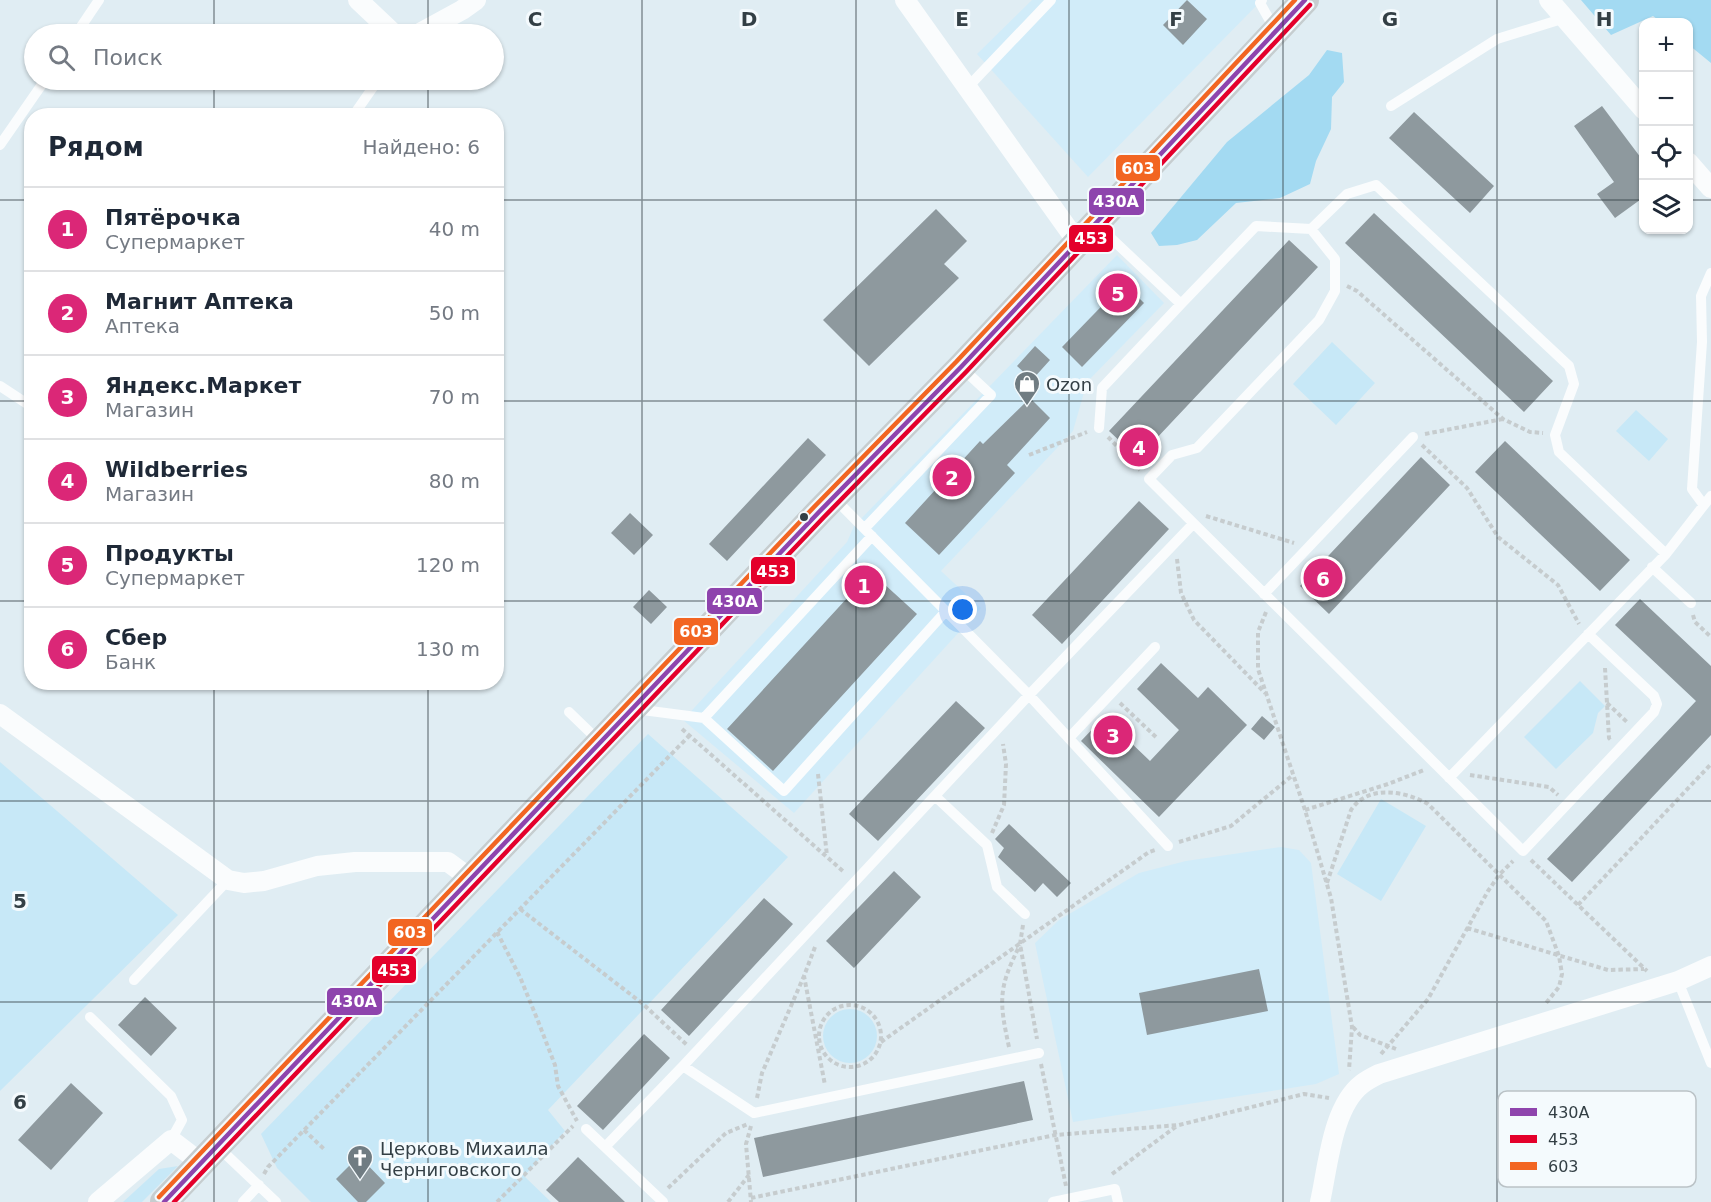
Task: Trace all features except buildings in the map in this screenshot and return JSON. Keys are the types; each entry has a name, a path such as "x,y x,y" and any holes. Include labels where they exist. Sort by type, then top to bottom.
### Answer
{"main road":[{"path":"164,1202 834,497 961,367 1305,0"}],"street":[{"path":"358,0 383,24"},
{"path":"436,24 476,0"},
{"path":"905,0 967,88 1087,233"},
{"path":"1549,0 1639,104"},
{"path":"1693,167 1711,189"},
{"path":"0,714 228,880 244,883 264,881 317,866 355,862 448,862 471,879"},
{"path":"1320,1202 1338,1117 1361,1084 1378,1074 1670,984 1711,966"},
{"path":"98,1202 171,1140 209,1154"}],"lane":[{"path":"83,24 99,0"},
{"path":"967,88 1051,0"},
{"path":"1262,0 1260,3 1276,31"},
{"path":"1391,106 1497,39 1565,18"},
{"path":"26,108 38,90"},
{"path":"359,108 371,90"},
{"path":"0,145 24,110"},
{"path":"1311,230 1347,194 1376,185 1569,366 1574,384 1555,435 1559,452 1666,554"},
{"path":"1099,428 1102,388 1256,226 1311,230 1335,259 1335,291 1319,320 1197,448 1172,455 1149,479 1523,851 1654,712 1657,704 1654,696 1588,634"},
{"path":"1087,233 1181,304"},
{"path":"1449,778 1666,554 1707,500 1692,489 1702,342 1701,296 1711,273"},
{"path":"704,718 991,395 961,367"},
{"path":"0,386 24,402"},
{"path":"1267,597 1305,550 1413,437"},
{"path":"834,497 1029,695 1168,846"},
{"path":"605,1147 1029,695 1175,543 1190,520"},
{"path":"1652,567 1691,603"},
{"path":"633,709 704,718 784,791 946,611"},
{"path":"1069,738 1155,648"},
{"path":"569,712 601,743"},
{"path":"935,796 987,845 998,887 1025,914"},
{"path":"134,980 228,880"},
{"path":"1670,984 1711,1063"},
{"path":"90,1017 171,1096 182,1120 171,1140"},
{"path":"683,1066 754,1113 1039,1053"},
{"path":"586,1130 661,1200"},
{"path":"209,1154 259,1185 276,1202"},
{"path":"243,1202 259,1185"},
{"path":"1053,1202 1115,1189 1118,1202"}],"path":[{"path":"1335,280 1357,291 1503,419 1530,432 1555,435"},
{"path":"1413,437 1503,419"},
{"path":"1029,455 1099,428 1149,479"},
{"path":"1413,437 1467,488 1498,537 1558,585 1581,628 1588,634"},
{"path":"1190,520 1194,512 1292,542 1305,550"},
{"path":"1175,543 1181,592 1194,620 1267,695"},
{"path":"661,1200 726,1133 752,1123 746,1144 751,1200 1055,1134 1179,1125 1304,1094 1347,1101 1352,1027 1331,898 1305,810 1258,669 1258,632 1267,597"},
{"path":"1691,603 1695,622 1711,637"},
{"path":"1604,649 1609,738 1620,748"},
{"path":"1111,694 1158,738"},
{"path":"1606,703 1636,730"},
{"path":"987,845 1004,805 1006,764 1000,726"},
{"path":"259,1185 268,1167 689,736 855,882"},
{"path":"816,755 827,857"},
{"path":"1578,905 1711,764"},
{"path":"1305,810 1370,790 1436,765"},
{"path":"1449,778 1473,775 1549,787 1567,804"},
{"path":"881,1042 1149,852 1231,826 1293,776"},
{"path":"1370,790 1372,795"},
{"path":"1327,883 1351,810 1356,803 1372,795 1391,791 1420,799 1428,804 1546,921 1559,956 1562,974 1558,987 1545,1005"},
{"path":"1523,851 1645,969 1670,984"},
{"path":"1380,1055 1428,999 1488,891 1511,863"},
{"path":"520,909 643,1004 695,1053"},
{"path":"754,1113 762,1073 815,948 814,925"},
{"path":"1467,928 1608,970 1645,969"},
{"path":"497,932 520,977 538,1020 555,1065 558,1086 577,1121 586,1130"},
{"path":"1012,1059 1001,1011 1003,985 1020,944"},
{"path":"804,976 818,1040 827,1098"},
{"path":"851,1004 871,1012 878,1021 881,1032 881,1042 877,1053 860,1066 838,1065 829,1059 818,1040 823,1019 840,1006 851,1004"},
{"path":"1352,1027 1360,1035 1403,1052"},
{"path":"497,1202 577,1121"},
{"path":"1103,1192 1106,1179 1179,1125"},
{"path":"304,1130 325,1150"},
{"path":"728,1202 749,1175"}],"shaded area":[{"path":"1032,0 1262,0 1088,177 977,54"},
{"path":"1581,0 1711,0 1711,63 1693,48 1693,18 1656,18 1653,16 1639,18 1639,22 1611,35"},
{"path":"1327,50 1342,53 1344,82 1332,97 1331,129 1316,161 1310,184 1280,198 1236,203 1197,240 1177,245 1159,246 1151,233 1227,142 1309,75"},
{"path":"1117,255 1164,303 1087,382 1073,431 941,571 981,608 794,813 683,720 847,542 854,526"},
{"path":"1332,342 1375,383 1336,425 1293,384"},
{"path":"1636,410 1668,439 1649,461 1616,431"},
{"path":"1580,681 1605,706 1598,713 1593,733 1556,769 1524,737"},
{"path":"648,734 788,857 548,1110 565,1131 524,1176 551,1202 311,1202 277,1168 261,1134"},
{"path":"0,762 178,915 0,1091"},
{"path":"1381,799 1426,826 1381,901 1337,874"},
{"path":"1281,847 1299,850 1311,863 1339,1074 1316,1084 1073,1122 1035,943 1059,920 1139,873 1186,861"},
{"path":"850,1009 860,1011 869,1017 875,1026 877,1036 875,1046 869,1055 860,1061 850,1063 840,1061 831,1055 825,1046 823,1036 825,1026 831,1017 840,1011"},
{"path":"178,1166 142,1202 123,1202 159,1169"}],"transit line":[{"name":"603","path":"159,1197 814,507 956,362 1295,0"},
{"name":"430А","path":"164,1202 819,512 961,367 1305,0"},
{"name":"453","path":"174,1202 824,517 966,372 1310,5"}],"place":[{"name":"Продукты","path":"1118,293"},
{"name":"Ozon","path":"1027,407"},
{"name":"Wildberries","path":"1139,447"},
{"name":"Магнит Аптека","path":"952,477"},
{"name":"Сбер","path":"1323,578"},
{"name":"Пятёрочка","path":"864,585"},
{"name":"Яндекс.Маркет","path":"1113,735"},
{"name":"Церковь Михаила Черниговского","path":"360,1181"}]}
